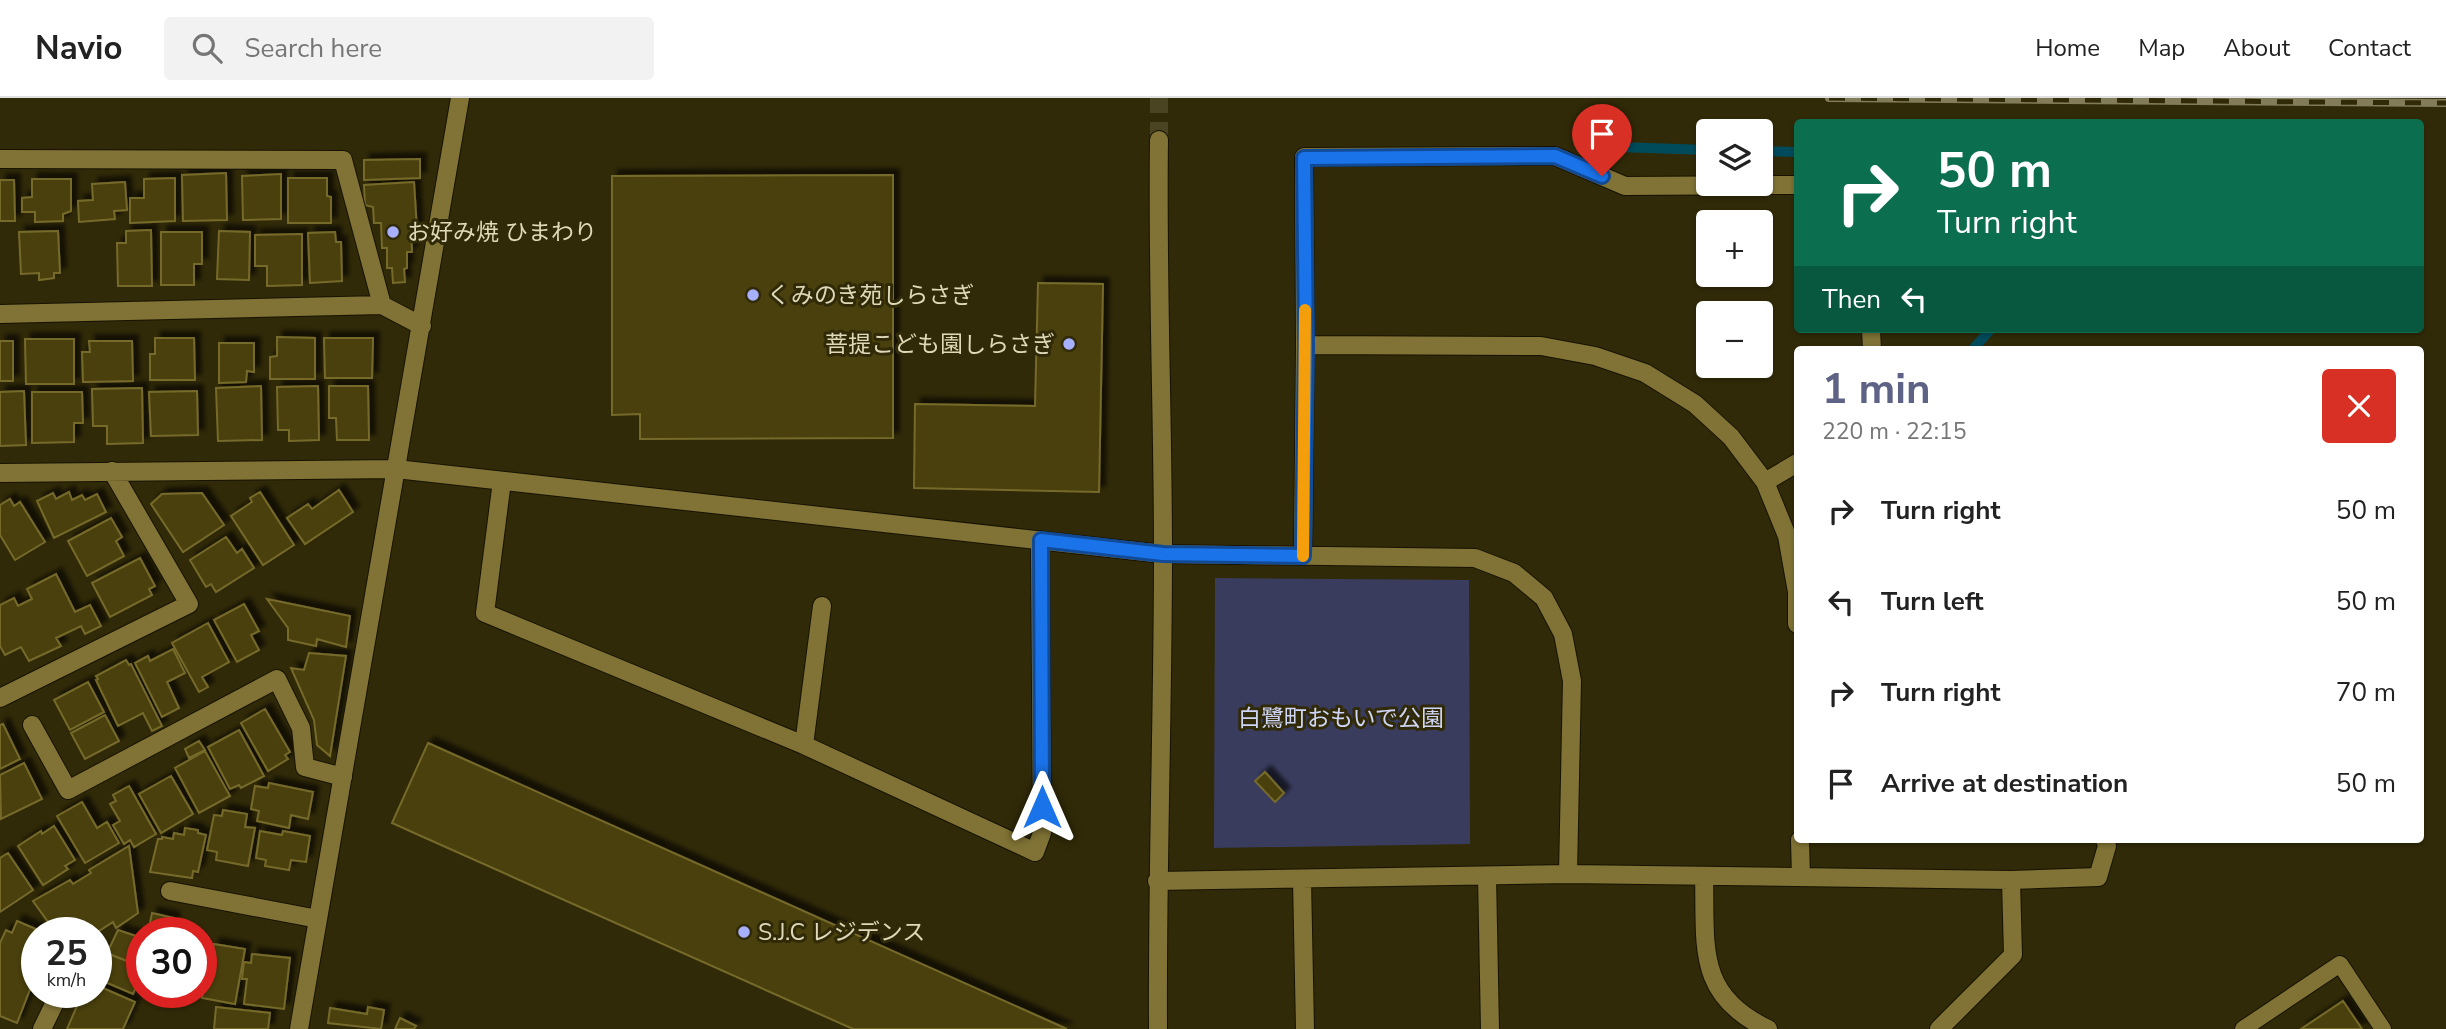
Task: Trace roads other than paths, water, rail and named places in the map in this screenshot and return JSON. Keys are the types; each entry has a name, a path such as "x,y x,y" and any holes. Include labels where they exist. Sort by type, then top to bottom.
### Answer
{"street":[{"path":"299,1029 460,98"},
{"path":"1158,1029 1157,881 1163,554 1159,140"},
{"path":"1303,556 1306,345 1304,158 1555,156 1625,186 1794,185"},
{"path":"0,159 343,160 382,305"},
{"path":"0,314 382,305 422,326"},
{"path":"1306,345 1541,346 1595,356 1645,373 1695,404 1731,437 1765,481 1787,536 1794,575"},
{"path":"1765,481 1794,465"},
{"path":"0,473 396,469 1163,554 1475,558 1514,573 1544,598 1563,634 1572,681 1567,874"},
{"path":"0,698 189,604 111,471"},
{"path":"502,481 485,613 804,745 1035,852 1042,833 1041,540"},
{"path":"804,745 822,606"},
{"path":"32,725 68,790 277,679 301,728 305,767 343,777"},
{"path":"1800,843 1801,877"},
{"path":"1157,881 1567,874 2011,880 2098,877 2106,843"},
{"path":"1704,876 1706,961 1720,995 1748,1020 1768,1029"},
{"path":"1488,877 1490,1029"},
{"path":"1302,880 1305,1029"},
{"path":"1939,1029 2013,955 2011,880"},
{"path":"170,891 318,919"},
{"path":"42,1029 52,1008"}],"lane":[{"path":"2243,1029 2340,964 2383,1029"}],"waterway":[{"path":"1618,147 1696,150"},
{"path":"1773,151 1794,152"},
{"path":"1976,346 1987,333"}],"tunnel":[{"path":"1159,98 1159,140"}],"railway":[{"path":"1829,98 2446,103"}],"place":[{"name":"お好み焼 ひまわり","path":"393,232"},
{"name":"くみのき苑しらさぎ","path":"753,295"},
{"name":"菩提こども園しらさぎ","path":"1069,344"},
{"name":"S.J.C レジデンス","path":"744,932"}],"park label":[{"name":"白鷺町おもいで公園","path":"1341,718"}]}
